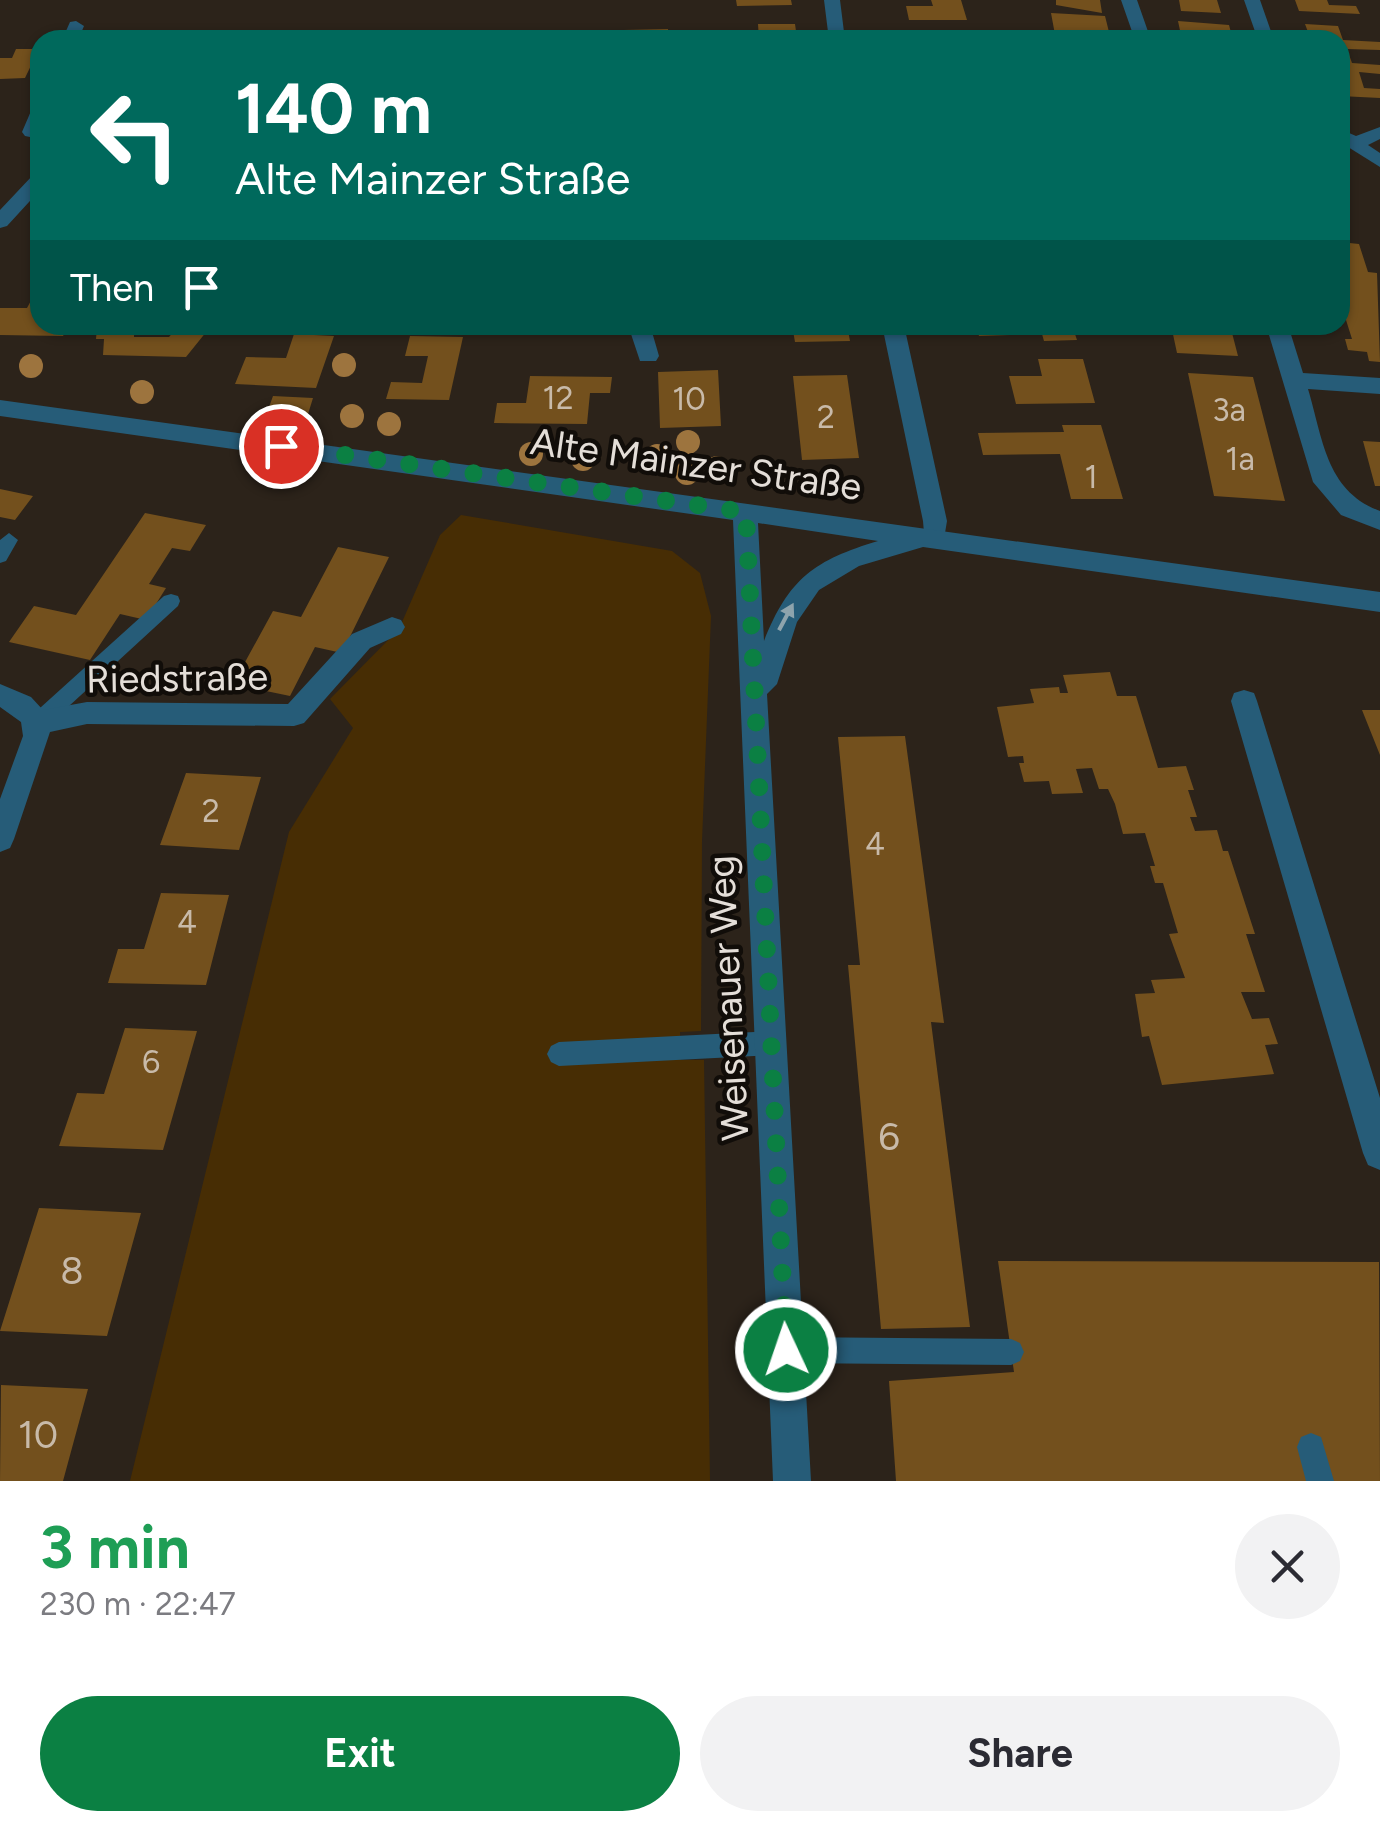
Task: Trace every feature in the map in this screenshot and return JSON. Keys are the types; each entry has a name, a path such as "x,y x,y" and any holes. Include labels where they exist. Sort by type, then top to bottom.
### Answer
{"street":[{"path":"832,0 836,30"},
{"path":"1129,0 1140,30"},
{"path":"1252,0 1262,30"},
{"path":"1350,139 1380,132"},
{"path":"1350,142 1380,161"},
{"path":"0,222 30,190"},
{"path":"642,335 648,356"},
{"path":"758,710 777,636 811,578 841,561 934,538 934,521 894,335"},
{"path":"1280,335 1325,482 1349,510 1380,521"},
{"path":"1292,380 1380,386"},
{"name":"Alte Mainzer Straße","path":"0,408 1380,602"},
{"name":"Weisenauer Weg","path":"746,512 792,1481"},
{"name":"Riedstraße","path":"0,695 29,710 36,723 87,714 294,714 360,642 392,626"},
{"path":"1244,701 1380,1152"},
{"path":"0,839 34,753 36,723"}],"lane":[{"path":"36,723 171,602"},
{"path":"559,1054 772,1043"},
{"path":"786,1350 1011,1352"},
{"path":"1311,1446 1320,1481"}],"shaded area":[{"path":"461,515 672,551 700,573 711,616 702,841 701,1031 680,1032 681,1060 704,1060 710,1481 130,1481 289,832 353,728 330,699 399,629 440,535"}],"building":[{"path":"736,0 791,0 792,5 737,6"},
{"path":"931,0 961,0 967,20 909,20 906,6 933,6"},
{"path":"1056,0 1100,0 1102,13 1056,5"},
{"path":"1179,0 1217,0 1221,13 1181,11"},
{"path":"1295,0 1327,0 1329,5 1356,6 1360,14 1299,11"},
{"path":"1051,13 1105,16 1108,30 1054,30"},
{"path":"1178,21 1229,25 1230,30 1180,30"},
{"path":"758,24 795,24 796,30 758,30"},
{"path":"1305,24 1338,26 1339,30 1307,30"},
{"path":"1350,40 1380,42 1380,50 1350,49"},
{"path":"16,49 30,49 30,68 25,78 0,79 0,58 12,58"},
{"path":"1350,57 1352,63 1380,65 1380,74 1359,72 1364,88 1380,89 1380,98 1350,96"},
{"path":"1350,243 1359,244 1368,272 1377,273 1380,362 1369,361 1367,352 1348,350 1345,339 1352,339"},
{"path":"30,302 30,335 63,336 0,335 0,308 27,308"},
{"path":"96,335 204,335 186,357 103,355 104,339 96,339"},
{"path":"294,335 334,336 316,388 235,384 246,357 286,358"},
{"path":"794,335 849,335 850,341 795,342"},
{"path":"1042,335 1075,335 1077,340 1044,341"},
{"path":"1173,335 1233,335 1238,356 1177,353"},
{"path":"410,336 463,337 449,400 386,399 391,382 422,383 428,356 405,356"},
{"path":"1038,359 1083,359 1095,403 1016,404 1009,376 1042,376"},
{"path":"718,370 721,426 660,428 658,372"},
{"path":"1188,373 1253,377 1285,501 1214,496"},
{"path":"847,375 859,458 802,460 793,376"},
{"path":"530,376 612,377 610,393 590,393 587,424 494,423 497,403 526,403"},
{"path":"273,396 313,398 304,427 264,421"},
{"path":"1062,425 1101,425 1123,499 1071,499 1060,454 983,455 978,433 1064,432"},
{"path":"1363,441 1380,442 1380,486 1375,486"},
{"path":"0,489 33,496 15,520 0,517"},
{"path":"145,513 206,525 190,551 172,548 149,584 166,588 146,620 120,614 90,660 9,642 34,606 76,615"},
{"path":"338,547 389,557 342,653 315,647 290,696 233,684 273,611 301,617"},
{"path":"1110,672 1117,696 1136,696 1158,768 1186,766 1194,790 1188,790 1197,817 1190,817 1195,831 1217,830 1223,851 1228,851 1255,934 1246,934 1265,992 1241,992 1252,1019 1269,1018 1278,1044 1265,1045 1274,1074 1162,1085 1149,1036 1142,1037 1135,994 1155,993 1151,980 1185,978 1169,934 1178,933 1163,883 1155,883 1150,866 1155,866 1145,833 1123,834 1108,789 1099,789 1092,768 1076,769 1083,793 1052,794 1049,781 1024,782 1019,763 1024,763 1023,756 1008,757 997,707 1034,703 1030,689 1059,687 1060,693 1068,693 1063,675"},
{"path":"1362,710 1380,710 1380,755"},
{"path":"905,736 944,1023 931,1022 970,1327 881,1329 848,965 860,965 838,737"},
{"path":"186,773 261,777 239,850 160,845"},
{"path":"161,893 229,895 206,985 108,983 118,949 144,949"},
{"path":"125,1028 197,1031 163,1150 59,1146 77,1093 104,1094"},
{"path":"39,1208 141,1213 107,1336 0,1331"},
{"path":"998,1261 1379,1262 1380,1481 896,1481 889,1381 1014,1372"},
{"path":"1,1385 88,1389 63,1481 0,1481"}],"route":[{"path":"281,446 746,512 786,1350"}]}
